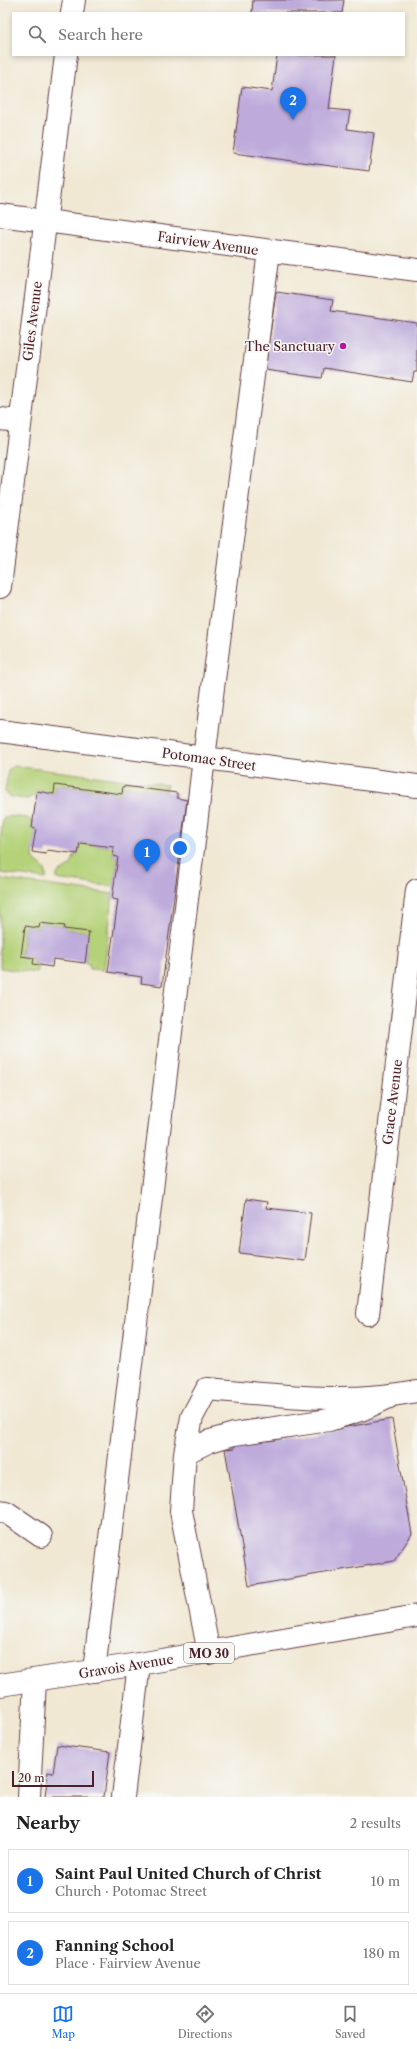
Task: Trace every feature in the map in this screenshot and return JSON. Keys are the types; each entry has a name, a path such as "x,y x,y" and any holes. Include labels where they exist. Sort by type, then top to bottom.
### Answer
{"street":[{"path":"72,12 74,0"},
{"name":"Giles Avenue","path":"0,587 10,420 45,221 66,56"},
{"name":"Fairview Avenue","path":"0,215 417,270"},
{"path":"94,1671 204,758 269,251"},
{"name":"Potomac Street","path":"0,731 417,786"},
{"name":"Grace Avenue","path":"368,1314 417,890"},
{"path":"209,1652 181,1511 185,1453 192,1417 207,1389 333,1400 389,1396 417,1391"},
{"path":"185,1453 210,1441 234,1434 329,1420 363,1409 389,1396"},
{"path":"0,1511 6,1512 41,1536"},
{"name":"Gravois Avenue","path":"0,1685 139,1664 417,1616"},
{"path":"124,1797 139,1664"},
{"path":"29,1797 35,1680"}],"green space":[{"path":"14,766 167,785 166,792 124,786 122,794 55,785 54,794 37,791 36,797 33,796 28,799 11,797 5,792 8,770"},
{"path":"8,816 27,818 33,822 32,828 36,829 33,858 46,872 46,879 0,873 0,840 3,819"},
{"path":"80,843 114,847 113,856 118,857 114,887 57,879 57,874 71,865 75,854 78,854"},
{"path":"0,879 113,894 104,970 89,969 90,964 85,963 88,932 64,929 64,926 40,923 39,928 25,926 21,955 34,958 33,964 38,965 37,973 0,968"}],"building":[{"path":"253,0 344,0 342,12 252,12"},
{"path":"277,56 336,56 329,109 350,111 347,129 374,133 369,171 233,153 242,87 272,91"},
{"name":"The Sanctuary","path":"276,292 333,300 331,311 417,323 417,372 414,372 412,382 324,368 322,378 265,370"},
{"path":"55,785 122,794 123,786 177,793 177,798 187,800 162,986 141,983 142,977 108,972 118,900 112,899 118,857 113,856 114,847 80,843 78,854 47,850 46,854 32,852 36,829 32,828 37,791 54,794"},
{"path":"40,923 65,926 64,929 89,932 85,963 53,959 52,967 33,964 34,958 21,956 25,926 39,928"},
{"path":"246,1199 267,1202 266,1208 311,1213 305,1261 239,1253"},
{"path":"263,1418 268,1441 392,1419 412,1534 394,1561 249,1586 225,1449 235,1448 231,1423"},
{"path":"57,1745 110,1752 104,1797 45,1797 48,1772 53,1773"}],"place":[{"name":"Fanning School","path":"293,120"},
{"name":"The Sanctuary","path":"343,346"},
{"name":"Saint Paul United Church of Christ","path":"147,872"}]}
